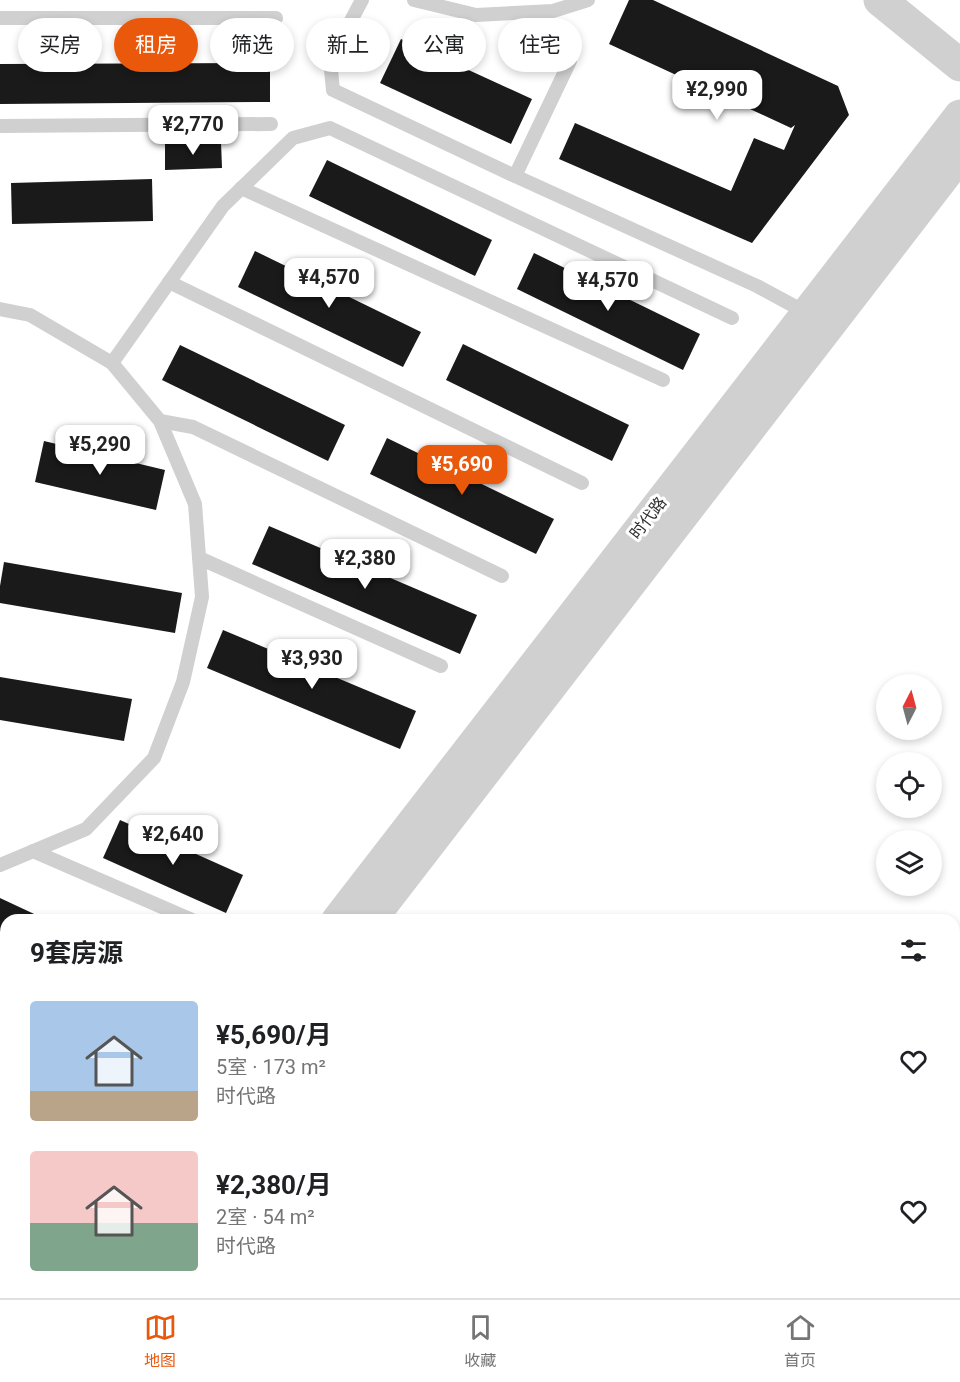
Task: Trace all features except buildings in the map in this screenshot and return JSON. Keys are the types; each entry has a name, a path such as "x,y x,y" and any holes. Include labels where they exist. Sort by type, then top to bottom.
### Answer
{"street":[{"path":"880,0 960,65"},
{"name":"时代路","path":"343,914 960,116"},
{"name":"时代路","path":"375,914 960,155"}],"lane":[{"path":"362,0 330,60 333,90 757,286 807,313"},
{"path":"414,0 476,15 552,11 588,0"},
{"path":"0,18 210,18"},
{"path":"515,176 565,72"},
{"path":"0,126 271,124"},
{"path":"112,363 223,206 293,138 330,128 732,318"},
{"path":"241,188 663,380"},
{"path":"169,282 582,483"},
{"path":"0,309 30,315 112,363 160,421 195,504 202,597 183,682 154,758 86,829 0,865"},
{"path":"160,421 193,427 502,576"},
{"path":"199,558 441,666"},
{"path":"33,851 178,914"}]}
